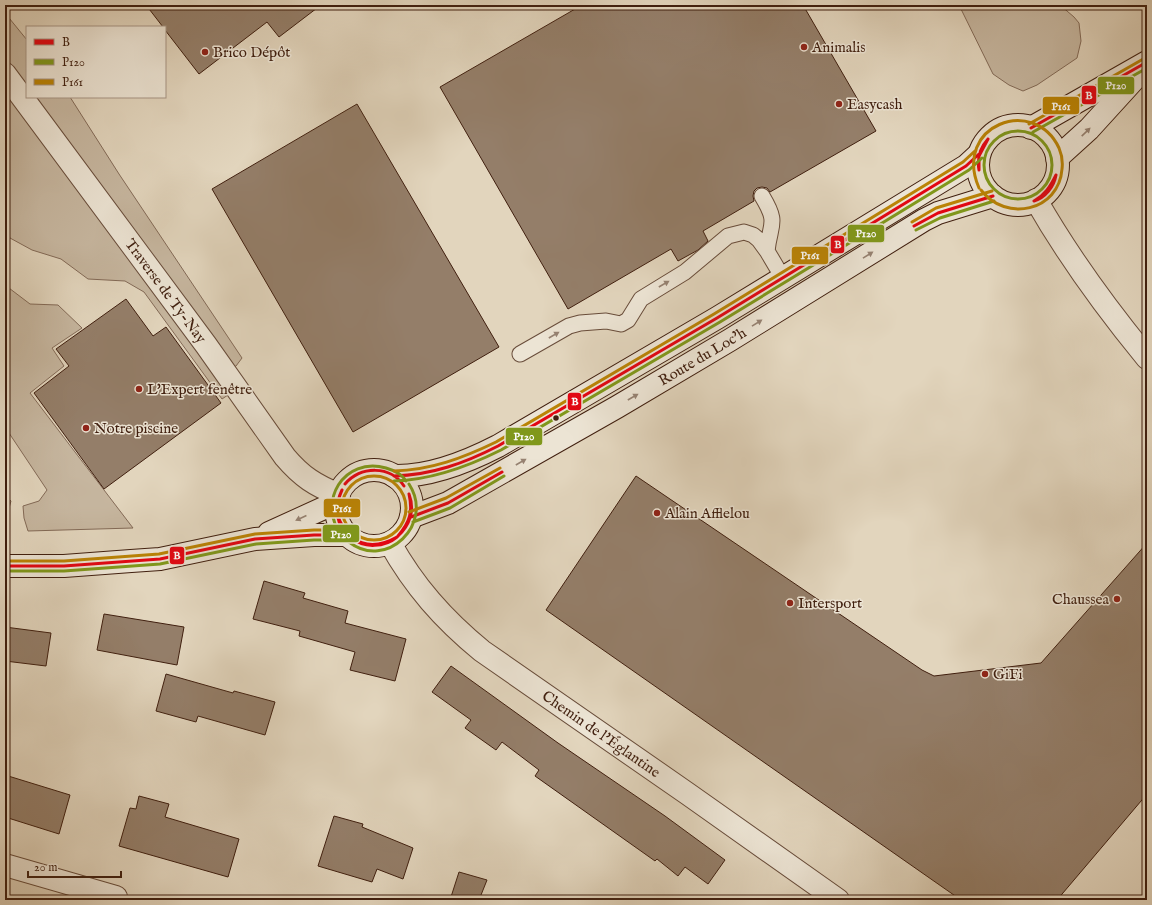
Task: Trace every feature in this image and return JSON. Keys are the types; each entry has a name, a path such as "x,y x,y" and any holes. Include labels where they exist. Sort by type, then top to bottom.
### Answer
{"main road":[{"path":"1032,128 1147,62"},
{"path":"1057,158 1089,129 1147,66"},
{"name":"Traverse de Ty-Nay","path":"5,74 206,345 285,457 297,471 307,479 338,498"},
{"path":"1014,126 1032,128 1044,135 1052,146 1057,158 1058,168 1056,178 1045,195 1036,200 1028,204 1009,204 992,196 985,187 980,177 978,166 979,154 983,145 995,132 1005,127 1014,126"},
{"name":"Route du Loc'h","path":"394,476 406,476 428,472 482,454 533,426 783,278 966,166 979,154"},
{"name":"Route du Loc'h","path":"411,516 448,503 617,407 730,340 924,220 938,213 992,196"},
{"path":"1036,200 1068,251 1104,303 1147,358"},
{"path":"378,470 394,476 404,486 412,505 411,516 406,528 390,542 382,545 363,544 354,540 340,525 336,514 338,498 348,481 360,473 378,470"},
{"path":"255,539 338,498"},
{"path":"5,566 64,566 160,559 255,539 314,535 348,535"},
{"name":"Chemin de l'Églantine","path":"390,542 420,590 433,606 460,633 838,900"},
{"path":"5,865 119,899"}],"lane":[{"path":"762,196 770,210 773,223 767,251"},
{"path":"520,354 569,326 580,323 606,321 621,324 628,320 641,299 685,272 728,236 744,232 753,235 759,240 767,251 783,278"}],"shaded area":[{"path":"959,5 1060,5 1079,23 1081,41 1077,58 1037,85 1023,91 1009,85 993,74"},
{"path":"5,13 26,39 26,98 71,98 119,174 242,358 236,366 227,371 228,395 222,399 144,292 125,281 88,279 61,259 32,250 10,238 5,231"},
{"path":"5,285 30,304 58,305 82,328 52,348 64,366 30,393 133,528 28,531 24,518 23,506 39,501 47,490 5,427"},
{"path":"5,495 11,501 5,517"}],"building":[{"name":"Brico Dépôt","path":"146,5 321,5 279,37 267,22 199,74 166,31 166,26 162,26"},
{"path":"582,5 803,5 876,131 770,192 767,188 757,188 754,191 754,201 703,231 708,241 698,250 678,261 671,249 568,309 440,87"},
{"path":"357,104 499,347 353,432 212,189"},
{"name":"L'Expert fenêtre","path":"126,299 153,336 166,327 221,403 104,489 34,393 69,366 56,349"},
{"path":"636,476 922,670 934,676 1041,663 1147,543 1147,794 1057,900 961,900 546,610"},
{"path":"264,581 305,593 303,598 348,611 345,623 406,639 395,681 350,670 355,652 299,636 300,631 253,619"},
{"path":"104,614 184,627 177,665 97,650"},
{"path":"5,627 51,633 46,666 5,661"},
{"path":"451,666 558,743 665,816 725,860 708,884 685,867 678,876 657,859 655,861 535,776 539,770 502,742 496,750 465,728 471,720 432,692"},
{"path":"166,674 233,693 234,691 275,702 265,735 198,716 196,722 156,711"},
{"path":"5,775 70,795 59,834 5,817"},
{"path":"139,796 169,804 165,817 239,839 228,877 119,846 130,808 136,809"},
{"path":"334,816 363,824 362,827 413,848 403,879 377,869 372,882 318,866"},
{"path":"459,872 487,880 479,900 450,900"}],"transit line":[{"name":"P161","path":"1029,124 1145,58"},
{"name":"B","path":"1031,128 1147,62"},
{"name":"P120","path":"1033,132 1147,68"},
{"name":"P161","path":"979,188 974,166 977,148 986,134 1000,124 1016,121 1032,123 1047,132 1059,148 1062,156 1062,169 1059,183 1052,195 1042,203 1030,208 1017,209 1004,207 992,200 981,190"},
{"name":"P120","path":"1018,131 1031,133 1042,141 1050,152 1052,165 1050,178 1042,189 1031,197 1018,199 1005,197 994,189 986,178 984,165 986,152 994,141 1005,133 1018,131"},
{"name":"B","path":"979,170 978,162 980,154 988,139"},
{"name":"B","path":"979,170 979,156 988,139"},
{"name":"P161","path":"394,471 434,466 459,458 496,442 714,314 963,162 976,150"},
{"name":"B","path":"394,476 435,471 461,463 498,446 717,318 966,166 979,154"},
{"name":"P120","path":"394,481 422,478 449,472 501,450 720,322 969,170 982,158"},
{"name":"B","path":"1034,201 1047,190 1056,175"},
{"name":"B","path":"1034,201 1045,195 1053,184 1056,175"},
{"name":"P161","path":"912,222 936,208 992,191"},
{"name":"B","path":"914,226 938,213 993,196"},
{"name":"P120","path":"916,230 940,218 994,201"},
{"name":"P120","path":"406,481 400,474 392,470 371,466 358,469 347,475 338,485 333,496 332,509 335,523 342,536 349,542 363,549 378,551 391,547 403,539 411,528 416,514 415,499 409,484"},
{"name":"P161","path":"409,512 446,498 500,468"},
{"name":"B","path":"345,484 359,474 375,470 391,474 404,486"},
{"name":"B","path":"411,517 448,503 502,472"},
{"name":"P161","path":"374,476 386,478 397,485 404,496 406,508 404,520 397,531 386,538 374,540 362,538 351,531 344,520 342,508 344,496 351,485 362,478 374,476"},
{"name":"P120","path":"413,522 450,508 504,476"},
{"name":"B","path":"342,490 339,497 337,510 338,516 343,527 352,538"},
{"name":"B","path":"342,490 339,496 337,510 339,522 346,533 352,538"},
{"name":"B","path":"398,536 410,516 411,506 409,494"},
{"name":"B","path":"398,536 406,527 410,517 412,506 409,494"},
{"name":"P161","path":"5,561 64,561 159,554 255,534 314,530 348,530"},
{"name":"B","path":"5,566 64,566 160,559 255,539 314,535 348,535"},
{"name":"B","path":"352,538 363,543 375,544 386,542 397,537"},
{"name":"B","path":"352,538 362,544 381,545 397,537"},
{"name":"P120","path":"5,571 64,571 160,564 256,544 314,540 348,540"}],"place":[{"name":"Animalis","path":"804,47"},
{"name":"Brico Dépôt","path":"205,52"},
{"name":"Easycash","path":"839,104"},
{"name":"L'Expert fenêtre","path":"139,389"},
{"name":"Notre piscine","path":"86,428"},
{"name":"Alain Afflelou","path":"657,513"},
{"name":"Chaussea","path":"1117,599"},
{"name":"Intersport","path":"790,603"},
{"name":"GiFi","path":"985,674"}]}
